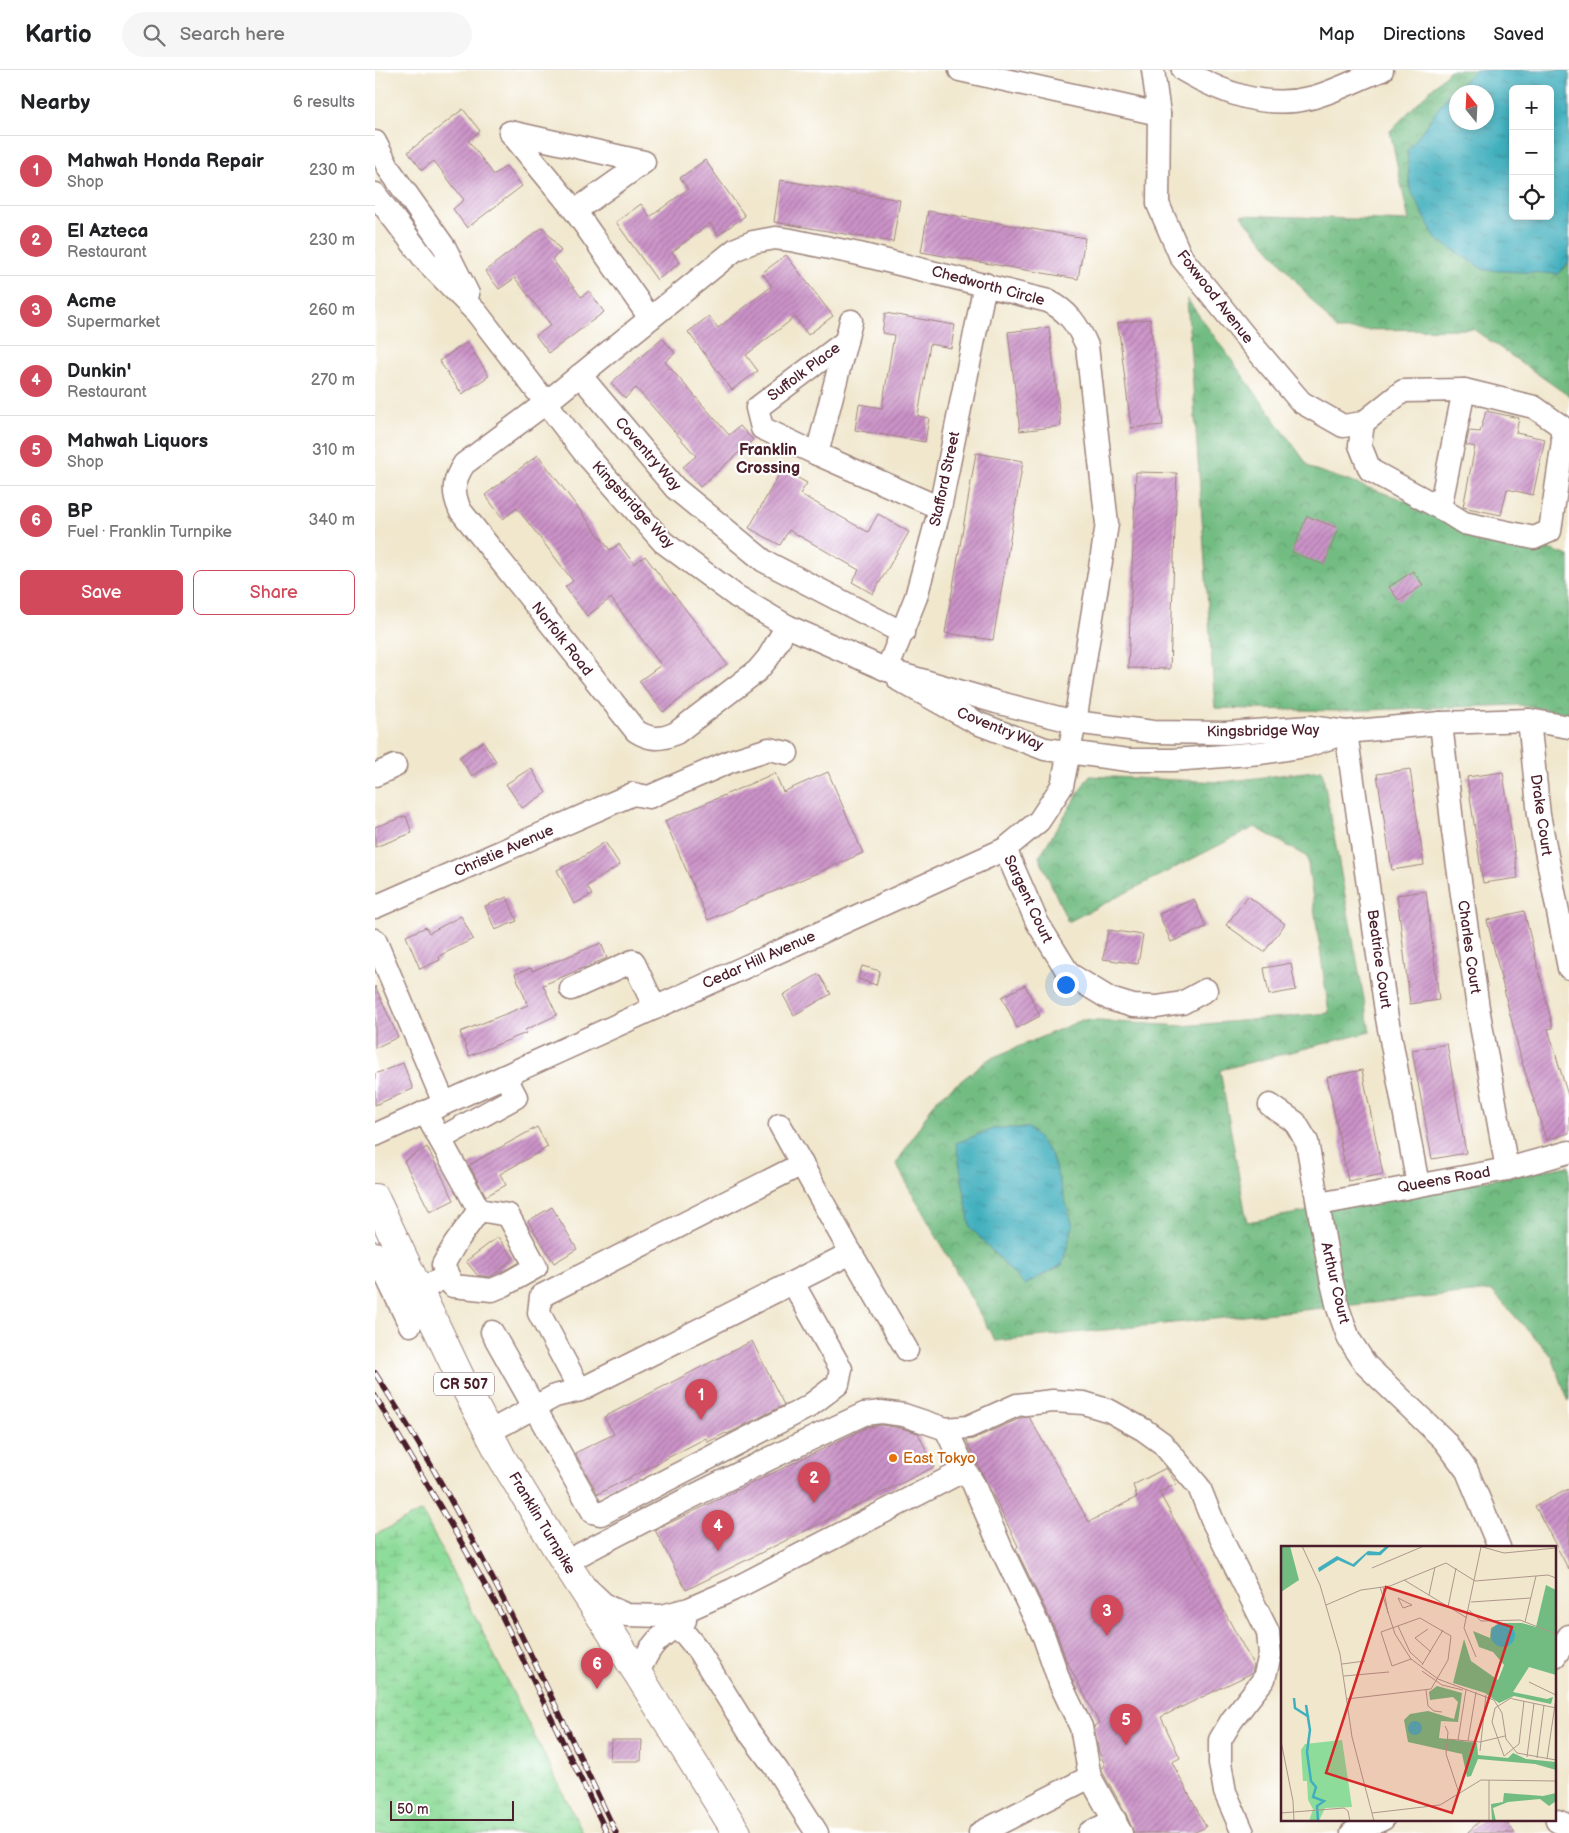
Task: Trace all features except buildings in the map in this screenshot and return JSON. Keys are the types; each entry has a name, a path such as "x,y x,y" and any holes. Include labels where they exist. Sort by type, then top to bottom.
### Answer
{"main road":[{"name":"Franklin Turnpike","path":"375,1198 381,1244 419,1290 503,1458 570,1569 737,1833"}],"street":[{"path":"960,70 1159,114"},
{"name":"Foxwood Avenue","path":"1153,70 1159,114 1158,204 1181,257 1301,402 1353,425"},
{"path":"1183,70 1213,86 1242,98 1279,102 1311,98 1382,70"},
{"path":"575,211 644,162 510,132 575,211 650,318"},
{"name":"Kingsbridge Way","path":"375,142 389,169 445,248 477,313"},
{"name":"Kingsbridge Way","path":"375,194 426,261 477,313 583,451 663,542 736,596 787,626 887,670"},
{"name":"Chedworth Circle","path":"547,402 736,250 753,242 775,238 859,254 985,284 1048,301 1055,305 1069,314 1080,330 1087,346 1107,524 1075,722"},
{"name":"Stafford Street","path":"887,670 916,597 940,508 985,284"},
{"name":"Suffolk Place","path":"817,454 848,331 757,408 762,428 817,454 940,508"},
{"name":"Coventry Way","path":"580,375 675,488 763,561 903,633"},
{"path":"1440,508 1464,390"},
{"path":"1464,390 1534,407 1561,426 1563,441 1550,531 1534,538 1464,523 1370,470 1353,425 1403,391 1464,390"},
{"name":"Norfolk Road","path":"547,402 464,464 457,475 454,486 455,498 460,510 636,731 645,737 656,739 666,738 676,733 757,671 768,658 787,626"},
{"name":"Coventry Way","path":"887,670 996,702 1075,722"},
{"name":"Coventry Way","path":"887,670 902,684 977,723 1045,749 1128,760 1173,760 1261,753 1305,746 1346,732"},
{"name":"Kingsbridge Way","path":"1075,722 1153,732 1225,733 1310,727 1346,732 1441,723 1529,720 1569,727"},
{"name":"Drake Court","path":"1529,720 1539,815 1569,968"},
{"name":"Cedar Hill Avenue","path":"375,1135 1005,849 1039,821 1062,786 1075,722"},
{"name":"Charles Court","path":"1441,723 1453,831 1478,1008 1507,1169"},
{"name":"Beatrice Court","path":"1346,732 1387,1018 1418,1185"},
{"name":"Christie Avenue","path":"375,907 633,794 649,797 731,761 769,749 787,753"},
{"name":"Sargent Court","path":"1005,849 1037,922 1069,974 1109,999 1133,1006 1157,1007 1182,1002 1206,990"},
{"path":"375,940 435,1108 440,1139 479,1210 508,1216 536,1267 492,1290 453,1286 443,1265 479,1210"},
{"path":"571,989 633,961 655,1008"},
{"path":"440,1139 516,1097 505,1076"},
{"name":"Arthur Court","path":"1270,1105 1295,1122 1307,1142 1331,1278 1338,1308 1349,1339 1366,1365 1444,1440 1467,1471 1499,1546"},
{"path":"780,1126 907,1350"},
{"name":"Queens Road","path":"1319,1204 1507,1169 1569,1152"},
{"path":"580,1390 539,1313 541,1296 802,1164"},
{"path":"381,1244 410,1325"},
{"path":"489,1432 555,1396 580,1390 851,1252"},
{"path":"419,1290 448,1276"},
{"path":"491,1332 593,1512 601,1514 808,1407 838,1384 841,1369 793,1283"},
{"path":"965,1470 732,1590 689,1609 671,1614 661,1616 627,1615 605,1606 570,1569 619,1533 742,1471 864,1414 881,1412 903,1415 946,1428 968,1427 1017,1406 1053,1401 1083,1403 1111,1411 1162,1443 1199,1487 1214,1524 1268,1632 1270,1655 1264,1679 1232,1720 1220,1740 1220,1763 1225,1792 1243,1833"},
{"path":"946,1428 1041,1631 1060,1683 1081,1727 1090,1777 1118,1826 1089,1833"},
{"path":"638,1674 647,1652 663,1633 732,1590"},
{"path":"1557,1624 1569,1636 1557,1653"},
{"path":"673,1628 685,1634 693,1645 817,1833"},
{"path":"980,1833 1090,1777"},
{"path":"1352,1833 1381,1820"}],"green space":[{"path":"1450,70 1569,70 1569,396 1473,329 1337,330 1241,215 1409,221 1390,131"},
{"path":"1187,299 1310,468 1569,556 1569,713 1518,705 1337,711 1215,708"},
{"path":"1322,770 1370,1032 1220,1070 1247,1222 1569,1166 1569,1402 1552,1357 1492,1291 995,1341 896,1164 936,1100 989,1059 1082,1020 1183,1026 1329,1013 1307,857 1255,827 1068,922 1039,857 1089,776 1223,782"},
{"path":"422,1511 583,1833 375,1833 375,1535"}],"water":[{"path":"1476,70 1569,70 1569,262 1558,274 1484,270 1436,239 1410,189 1407,151 1449,94 1449,130 1494,130 1494,85 1459,85"},
{"path":"996,1128 1029,1128 1051,1154 1073,1226 1062,1265 1024,1285 970,1227 956,1143"}],"railway":[{"path":"375,1373 442,1484 473,1541 532,1657 616,1833"},
{"path":"375,1396 498,1608 607,1833"}],"place":[{"name":"Mahwah Honda Repair","path":"701,1420"},
{"name":"East Tokyo","path":"893,1458"},
{"name":"El Azteca","path":"814,1503"},
{"name":"Dunkin'","path":"718,1551"},
{"name":"Acme","path":"1107,1636"},
{"name":"BP","path":"597,1689"},
{"name":"Mahwah Liquors","path":"1126,1745"}],"district":[{"name":"Franklin Crossing","path":"768,459"}]}
